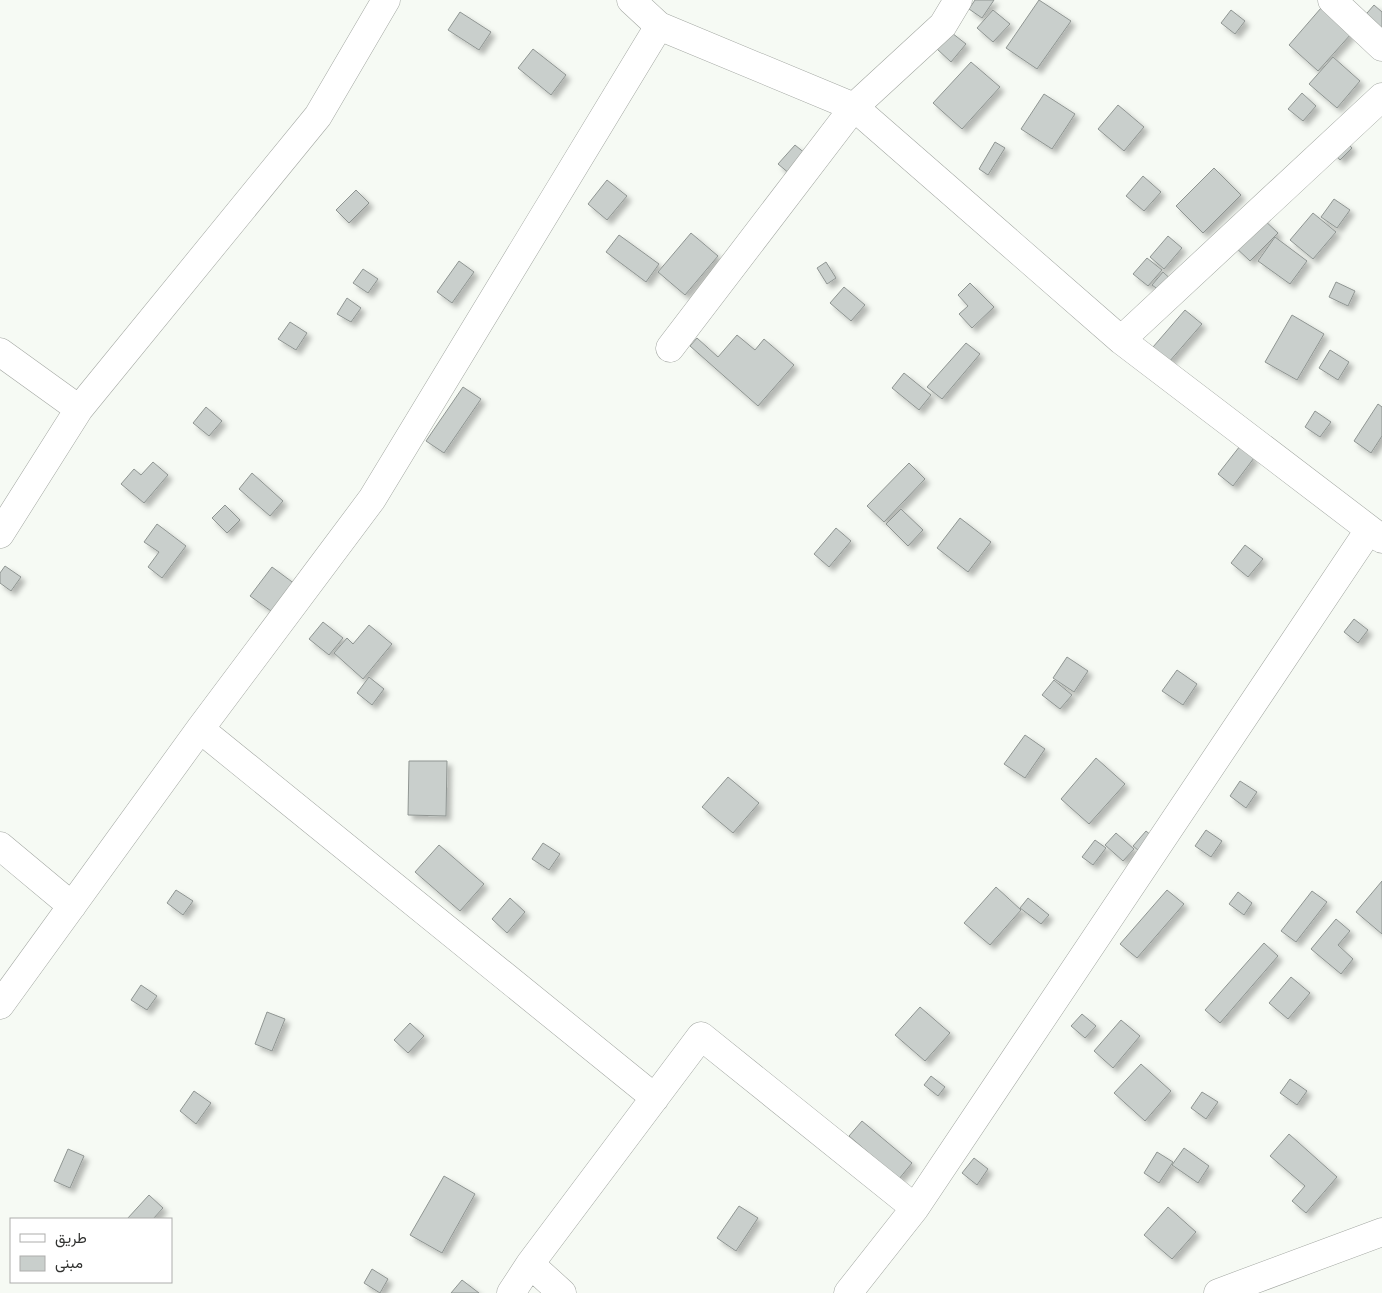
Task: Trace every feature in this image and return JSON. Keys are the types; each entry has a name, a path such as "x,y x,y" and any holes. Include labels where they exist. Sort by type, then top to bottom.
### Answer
{"street":[{"path":"0,534 79,409 318,116 386,0"},
{"path":"630,0 659,26 854,107 1121,340 1376,534 915,1208 848,1293"},
{"path":"670,348 854,107 943,25 958,0"},
{"path":"1332,0 1382,47"},
{"path":"0,1005 200,729 372,499 659,26"},
{"path":"1121,340 1382,98"},
{"path":"0,352 79,409"},
{"path":"200,729 655,1098"},
{"path":"0,846 72,906"},
{"path":"511,1293 530,1264 701,1036 915,1208"},
{"path":"1218,1293 1382,1232"},
{"path":"530,1264 562,1293"}],"building":[{"path":"975,0 994,0 982,18 969,9"},
{"path":"1039,0 1071,21 1037,69 1006,48"},
{"path":"1374,5 1382,12 1382,38 1361,20"},
{"path":"1321,8 1351,34 1318,71 1289,45"},
{"path":"993,10 1010,24 993,42 977,28"},
{"path":"1231,10 1245,21 1235,34 1221,23"},
{"path":"460,12 491,32 479,50 448,30"},
{"path":"952,33 966,44 951,62 937,49"},
{"path":"533,49 566,75 551,95 518,68"},
{"path":"1333,57 1360,81 1337,108 1309,84"},
{"path":"971,62 1000,87 962,129 933,103"},
{"path":"1302,93 1316,106 1303,121 1288,109"},
{"path":"1044,94 1075,114 1052,149 1021,129"},
{"path":"1118,105 1144,127 1124,151 1098,129"},
{"path":"1343,139 1352,148 1340,160 1331,150"},
{"path":"995,142 1005,148 988,175 979,169"},
{"path":"795,145 812,159 796,179 778,164"},
{"path":"1214,168 1241,195 1203,233 1176,206"},
{"path":"1143,176 1161,192 1144,211 1126,196"},
{"path":"607,180 627,196 607,220 588,204"},
{"path":"356,190 369,203 349,223 336,210"},
{"path":"1334,199 1350,210 1337,228 1321,217"},
{"path":"1313,213 1336,232 1313,259 1290,240"},
{"path":"1261,217 1278,233 1250,261 1233,245"},
{"path":"691,233 718,256 685,295 658,272"},
{"path":"619,235 659,264 646,282 606,252"},
{"path":"1168,236 1182,248 1164,269 1150,257"},
{"path":"1275,237 1307,261 1290,284 1258,261"},
{"path":"1147,258 1162,270 1148,286 1133,274"},
{"path":"459,261 474,272 452,303 437,292"},
{"path":"826,262 836,278 827,284 817,268"},
{"path":"363,269 378,279 368,293 353,283"},
{"path":"1163,272 1174,282 1164,294 1152,285"},
{"path":"1336,282 1355,291 1348,306 1329,297"},
{"path":"970,283 994,307 972,328 959,314 968,306 958,295"},
{"path":"844,287 865,305 851,321 830,303"},
{"path":"347,298 361,308 351,322 337,314"},
{"path":"1185,310 1202,324 1169,362 1153,347"},
{"path":"1292,315 1324,334 1297,380 1265,362"},
{"path":"290,322 307,333 296,350 278,339"},
{"path":"737,335 755,350 764,339 794,365 758,406 690,346 697,338 718,357"},
{"path":"966,343 980,354 942,399 927,387"},
{"path":"1330,350 1349,362 1338,380 1319,368"},
{"path":"904,373 931,395 919,410 892,388"},
{"path":"463,387 481,399 444,453 426,441"},
{"path":"1378,404 1382,407 1382,436 1371,453 1354,441"},
{"path":"206,407 222,421 209,436 193,423"},
{"path":"1315,411 1331,422 1320,437 1305,427"},
{"path":"1240,446 1254,458 1233,486 1218,474"},
{"path":"153,462 168,475 144,503 121,484 134,469 141,475"},
{"path":"909,463 925,479 884,522 867,506"},
{"path":"252,473 283,501 270,516 239,489"},
{"path":"225,505 240,520 227,533 212,518"},
{"path":"901,509 923,530 908,546 886,524"},
{"path":"960,518 991,542 968,572 937,548"},
{"path":"157,524 186,546 162,578 148,567 159,552 144,542"},
{"path":"836,528 851,541 829,567 814,554"},
{"path":"1245,545 1263,559 1248,577 1231,563"},
{"path":"5,566 21,577 11,591 0,583 0,573"},
{"path":"272,567 299,587 278,616 250,596"},
{"path":"1354,619 1368,630 1358,643 1344,632"},
{"path":"323,622 343,638 329,655 309,639"},
{"path":"369,625 392,644 363,679 334,653 347,638 353,644"},
{"path":"1067,657 1088,671 1074,692 1053,678"},
{"path":"1177,670 1197,684 1183,705 1162,691"},
{"path":"369,677 384,689 372,705 357,693"},
{"path":"1054,680 1072,695 1060,709 1042,695"},
{"path":"1025,735 1045,749 1025,778 1004,764"},
{"path":"1096,758 1125,784 1089,824 1061,799"},
{"path":"409,761 447,761 446,816 408,815"},
{"path":"728,777 759,803 733,833 702,807"},
{"path":"1240,781 1257,792 1246,808 1230,796"},
{"path":"1206,830 1222,841 1211,857 1195,846"},
{"path":"1146,831 1158,841 1145,856 1133,846"},
{"path":"1116,833 1134,849 1123,861 1105,845"},
{"path":"1095,840 1106,848 1093,865 1082,857"},
{"path":"543,843 560,854 549,870 532,859"},
{"path":"439,845 484,884 460,911 415,872"},
{"path":"1382,881 1382,934 1356,912"},
{"path":"996,887 1021,910 990,945 964,923"},
{"path":"176,890 193,901 183,915 167,903"},
{"path":"1167,890 1184,904 1137,958 1120,944"},
{"path":"1312,891 1327,902 1296,942 1281,931"},
{"path":"1238,892 1252,903 1244,915 1229,904"},
{"path":"510,898 525,912 507,933 492,919"},
{"path":"1028,898 1049,915 1041,924 1020,908"},
{"path":"1336,919 1350,931 1338,945 1353,959 1341,974 1311,949"},
{"path":"1264,943 1278,956 1220,1023 1205,1010"},
{"path":"1291,977 1310,993 1288,1019 1269,1003"},
{"path":"141,985 157,996 147,1010 131,1000"},
{"path":"920,1007 950,1033 925,1061 895,1035"},
{"path":"267,1012 285,1019 272,1051 255,1044"},
{"path":"1082,1014 1096,1026 1085,1038 1071,1026"},
{"path":"1121,1020 1140,1036 1113,1068 1094,1051"},
{"path":"410,1023 424,1036 408,1053 394,1040"},
{"path":"1141,1064 1171,1091 1145,1121 1114,1093"},
{"path":"931,1076 945,1087 938,1096 924,1085"},
{"path":"1290,1079 1307,1091 1297,1105 1280,1093"},
{"path":"194,1091 211,1103 196,1124 180,1111"},
{"path":"1202,1092 1218,1102 1206,1119 1191,1108"},
{"path":"862,1121 912,1163 899,1179 849,1136"},
{"path":"1289,1134 1337,1177 1306,1213 1292,1201 1305,1186 1270,1156"},
{"path":"1184,1148 1209,1166 1198,1183 1172,1165"},
{"path":"68,1149 84,1156 70,1188 54,1181"},
{"path":"1157,1152 1173,1162 1159,1183 1144,1173"},
{"path":"974,1158 988,1169 977,1185 962,1173"},
{"path":"444,1176 475,1194 442,1253 410,1235"},
{"path":"149,1195 163,1208 154,1218 128,1218"},
{"path":"739,1206 758,1218 736,1251 717,1238"},
{"path":"1168,1207 1196,1232 1172,1259 1144,1235"},
{"path":"372,1269 388,1279 380,1293 364,1283"},
{"path":"462,1280 479,1293 451,1293"}]}
